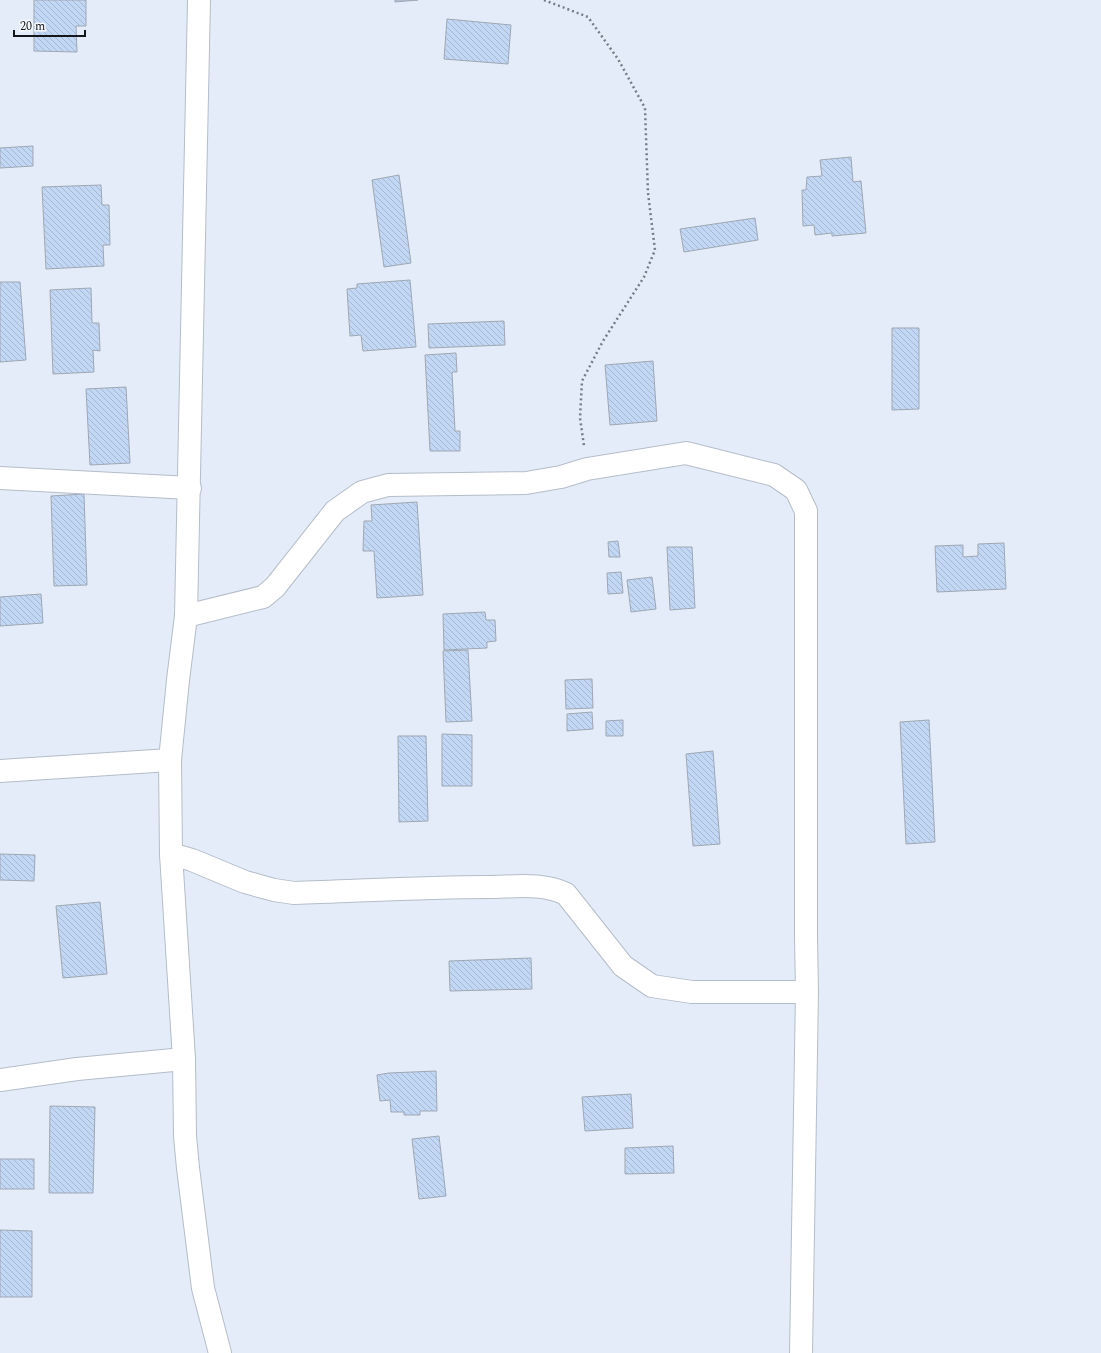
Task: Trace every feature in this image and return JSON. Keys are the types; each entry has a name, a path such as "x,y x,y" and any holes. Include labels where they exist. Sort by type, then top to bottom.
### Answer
{"street":[{"path":"199,0 190,488 186,616 170,760 171,854 184,1059 185,1136 203,1288 220,1353"},
{"path":"186,616 263,597 275,588 335,510 362,492 388,485 526,483 561,477 588,469 686,453 774,475 796,490 806,511 807,992 801,1353"},
{"path":"0,478 190,488"},
{"path":"0,771 170,760"},
{"path":"171,854 192,860 245,882 274,890 294,893 472,887 543,887 557,889 566,894 623,966 652,986 692,992 807,992"},
{"path":"0,1080 77,1070 184,1059"}],"path":[{"path":"544,0 588,17 618,59 645,108 648,193 655,250 644,277 603,341 582,381 580,418 588,469"}],"building":[{"path":"34,0 86,0 86,26 76,26 77,52 34,51"},
{"path":"395,0 418,0 395,2"},
{"path":"447,19 511,25 508,64 444,59"},
{"path":"33,146 33,166 0,168 0,148"},
{"path":"851,157 853,182 861,181 866,233 832,236 832,233 815,235 814,225 803,226 802,190 806,190 807,177 822,176 820,160"},
{"path":"399,175 411,263 384,267 372,180"},
{"path":"101,185 102,205 109,205 110,245 103,245 104,266 46,269 42,187"},
{"path":"755,218 758,240 684,252 680,229"},
{"path":"410,280 416,347 363,351 361,335 350,336 347,289 357,288 357,284"},
{"path":"0,282 20,282 26,360 0,362"},
{"path":"91,288 92,323 99,323 100,351 93,350 94,372 53,374 50,290"},
{"path":"504,321 505,345 429,348 428,324"},
{"path":"892,328 919,328 919,409 892,410"},
{"path":"456,353 457,372 452,372 455,431 460,431 460,451 430,451 425,355"},
{"path":"653,361 657,421 610,425 605,365"},
{"path":"126,387 130,463 90,465 86,389"},
{"path":"84,494 87,585 54,586 51,496"},
{"path":"417,502 423,595 377,598 374,551 363,551 364,521 372,521 371,505"},
{"path":"618,541 620,557 609,557 608,542"},
{"path":"1004,543 1006,589 937,592 935,546 963,545 963,557 978,556 978,544"},
{"path":"667,547 692,547 695,608 670,610"},
{"path":"621,572 623,593 608,594 607,573"},
{"path":"652,577 656,609 631,612 627,580"},
{"path":"41,594 43,623 0,626 0,597"},
{"path":"485,612 486,620 495,620 496,641 487,642 487,648 444,650 443,614"},
{"path":"468,650 472,721 446,722 443,651"},
{"path":"592,679 593,708 566,709 565,680"},
{"path":"592,712 593,729 567,731 567,714"},
{"path":"623,720 623,736 606,736 606,721"},
{"path":"929,720 935,842 906,844 900,722"},
{"path":"442,734 472,735 472,786 442,786"},
{"path":"398,736 426,736 428,821 399,822"},
{"path":"713,751 720,844 693,846 686,754"},
{"path":"0,854 35,855 34,881 0,880"},
{"path":"100,902 107,974 63,978 56,906"},
{"path":"531,958 532,989 450,991 449,961"},
{"path":"436,1071 437,1111 420,1111 420,1115 404,1115 404,1112 391,1112 390,1100 380,1101 377,1075"},
{"path":"631,1094 633,1128 585,1131 582,1097"},
{"path":"50,1106 95,1107 93,1193 49,1193"},
{"path":"439,1136 446,1196 419,1199 412,1139"},
{"path":"673,1146 674,1173 625,1174 625,1148"},
{"path":"0,1159 34,1159 34,1189 0,1189"},
{"path":"0,1230 32,1231 32,1297 0,1297"}]}
